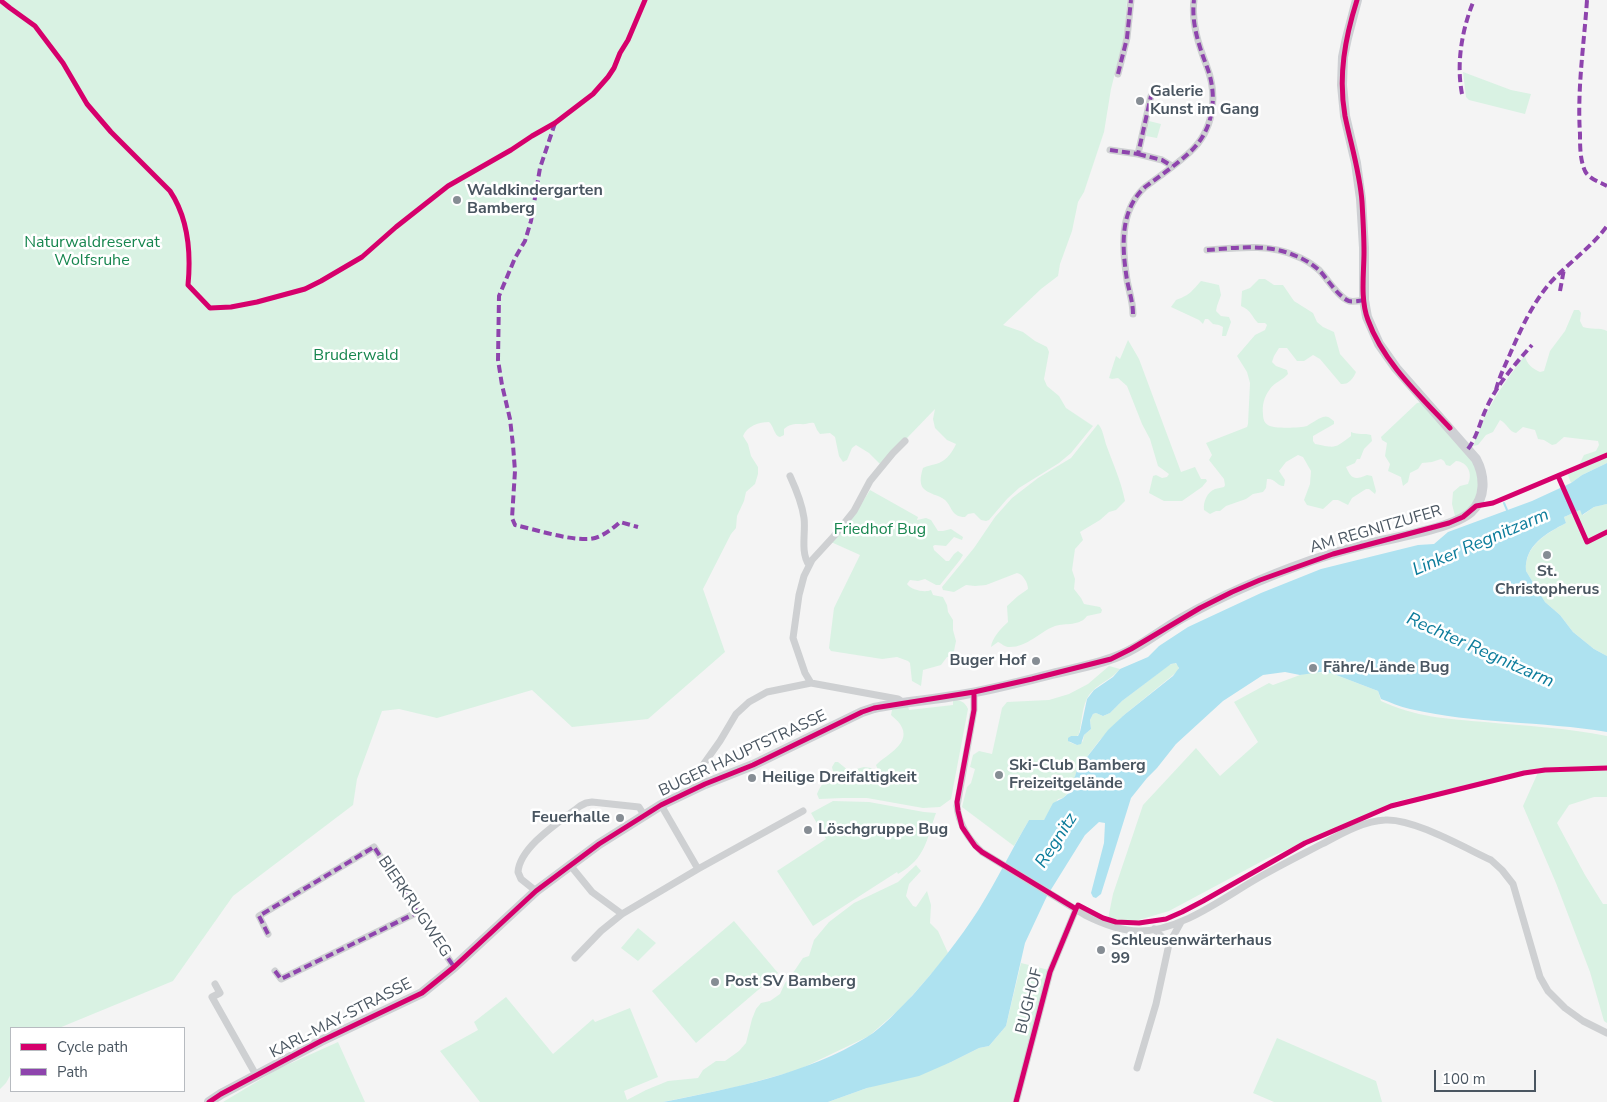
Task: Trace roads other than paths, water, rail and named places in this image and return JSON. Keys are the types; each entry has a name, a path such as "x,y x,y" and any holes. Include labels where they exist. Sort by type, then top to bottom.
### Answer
{"street":[{"path":"1118,74 1126,38 1131,0"},
{"path":"1133,314 1127,280 1124,242 1128,212 1132,201 1191,151 1206,128 1213,107 1211,83 1196,30 1194,0"},
{"path":"1207,250 1255,247 1273,249 1294,255 1318,270 1345,299 1352,302 1364,300 1364,248 1361,199 1356,162 1345,116 1342,85 1343,57 1357,0"},
{"path":"1138,154 1151,96"},
{"path":"1110,150 1162,160 1172,166"},
{"name":"AM REGNITZUFER","path":"974,692 1111,659 1232,592 1333,554 1444,525 1463,517 1476,506 1481,496 1483,483 1476,459 1385,354 1368,321 1364,300"},
{"path":"811,683 805,673 793,638 799,595 809,565 854,511 870,481 893,452 905,441"},
{"path":"790,476 801,502 804,515 805,556 809,565"},
{"path":"705,784 698,772 720,742 736,714 750,702 767,692 811,683 894,698 904,703"},
{"path":"974,692 974,710 957,806 960,822 969,839 982,852 1076,909 1101,922 1138,931 1181,922 1312,849 1363,825 1386,820 1404,822 1491,860 1502,870 1513,884 1540,977 1548,991 1564,1008 1583,1021 1607,1033"},
{"name":"BUGER HAUPTSTRASSE","path":"454,968 536,891 599,844 661,805 705,784 753,765 862,712 874,708 974,692"},
{"path":"536,891 521,879 518,872 521,859 541,838 580,806 592,802 639,807 644,815"},
{"path":"661,805 698,869"},
{"path":"575,958 601,931 622,914 698,869 803,811"},
{"name":"BIERKRUGWEG","path":"268,934 259,916 374,847 454,968"},
{"path":"570,865 592,892 622,914"},
{"name":"BUGHOF","path":"1016,1102 1050,972 1076,909"},
{"path":"275,971 281,979 418,912"},
{"path":"1137,1068 1156,1004 1169,944 1181,922"},
{"path":"1154,929 1169,944"},
{"name":"KARL-MAY-STRASSE","path":"209,1102 321,1041 422,992 454,968"},
{"name":"KARL-MAY-STRASSE","path":"215,984 220,993 212,997 256,1076"}],"water":[{"path":"1607,463 1607,504 1594,507 1582,515 1580,510 1564,517 1566,523 1544,536 1533,547 1526,562 1526,571 1545,602 1560,615 1573,632 1594,649 1607,656 1607,732 1582,728 1483,720 1410,709 1381,699 1378,691 1331,673 1320,672 1300,675 1285,672 1263,675 1223,701 1176,744 1131,798 1101,894 1096,898 1091,893 1104,843 1105,823 1099,822 1085,835 1047,896 1025,943 1006,1026 989,1046 979,1048 919,1076 867,1088 828,1102 663,1102 742,1085 794,1071 843,1050 867,1037 891,1018 921,986 963,932 986,898 1029,820 1044,820 1053,803 1070,792 1077,770 1108,730 1173,676 1179,668 1176,663 1171,664 1122,701 1110,713 1103,716 1096,713 1093,714 1090,720 1091,729 1084,735 1081,744 1077,745 1068,741 1068,738 1078,736 1080,732 1087,699 1094,690 1113,677 1120,669 1148,657 1159,646 1188,627 1261,593 1321,569 1418,545 1434,544 1448,532 1532,501 1571,483 1582,475"}],"waterway":[{"path":"1504,503 1507,510"}],"place":[{"name":"Galerie Kunst im Gang","path":"1140,101"},
{"name":"Waldkindergarten Bamberg","path":"457,200"},
{"name":"St. Christopherus","path":"1547,555"},
{"name":"Buger Hof","path":"1036,661"},
{"name":"Fähre/Lände Bug","path":"1313,668"},
{"name":"Ski-Club Bamberg Freizeitgelände","path":"999,775"},
{"name":"Heilige Dreifaltigkeit","path":"752,778"},
{"name":"Feuerhalle","path":"620,818"},
{"name":"Löschgruppe Bug","path":"808,830"},
{"name":"Schleusenwärterhaus 99","path":"1101,950"},
{"name":"Post SV Bamberg","path":"715,982"}],"park label":[{"name":"Naturwaldreservat Wolfsruhe","path":"92,252"},
{"name":"Bruderwald","path":"356,356"},
{"name":"Friedhof Bug","path":"880,530"}],"water label":[{"name":"Linker Regnitzarm","path":"1481,543"},
{"name":"Rechter Regnitzarm","path":"1480,651"},
{"name":"Regnitz","path":"1057,841"}]}
